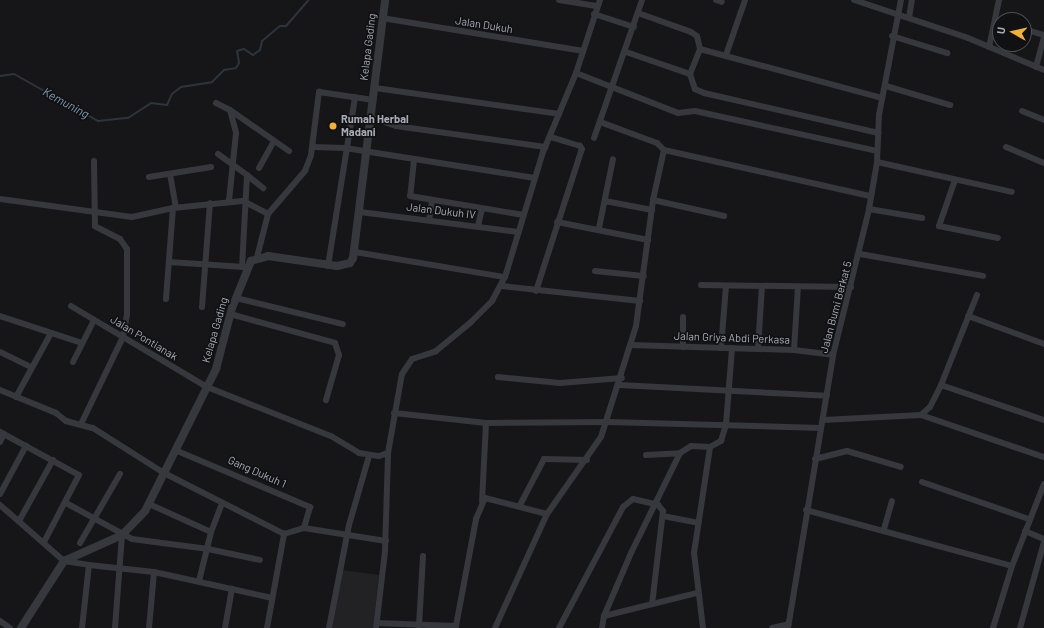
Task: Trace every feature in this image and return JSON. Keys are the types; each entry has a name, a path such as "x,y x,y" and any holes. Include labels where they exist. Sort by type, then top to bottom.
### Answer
{"street":[{"name":"Kelapa Gading","path":"355,252 367,153 373,118 373,100 385,0"},
{"path":"559,0 592,4 600,0"},
{"path":"594,138 611,85 626,52 642,0"},
{"path":"726,55 745,0"},
{"path":"854,0 909,18 988,47 1044,70"},
{"name":"Jalan Bumi Berkat 5","path":"788,626 806,510 820,428 823,420 832,355 860,254 869,209 877,162 878,133 882,98 886,86 892,36 901,0"},
{"path":"909,18 912,0"},
{"path":"998,12 999,0"},
{"path":"486,423 482,501 456,626 376,626 386,541 388,453 397,389 406,366 449,342 492,301 502,286 535,178 558,114 576,73 594,14 592,4"},
{"path":"638,13 691,32 697,36 700,49 690,74 695,89 704,94 878,133"},
{"path":"594,14 634,27"},
{"name":"Jalan Dukuh","path":"382,18 583,51"},
{"path":"1032,32 1044,37 1036,67"},
{"path":"988,47 992,35"},
{"path":"892,36 948,53"},
{"path":"700,49 882,98"},
{"path":"626,52 690,74"},
{"path":"576,73 611,85 678,113 695,111 877,151"},
{"path":"886,86 950,105"},
{"path":"375,88 558,114"},
{"path":"373,100 319,92 313,147 305,171 268,214 257,258 328,266 350,263 355,252 505,277"},
{"path":"328,266 345,148 355,97"},
{"path":"216,102 289,151"},
{"path":"229,201 236,133 230,110"},
{"path":"1022,111 1044,120"},
{"path":"373,118 396,126 546,147"},
{"path":"600,122 652,141 664,150 870,196"},
{"path":"536,291 557,222 582,149 580,146 550,137"},
{"path":"259,168 274,141"},
{"path":"313,147 345,148 367,153 535,178"},
{"path":"1006,147 1044,163"},
{"path":"495,628 547,514 587,460 608,422 631,345 644,276 653,200 664,150"},
{"path":"218,154 263,188"},
{"path":"613,159 599,228 600,233 648,240"},
{"path":"414,160 410,196 524,215"},
{"path":"81,424 123,336 127,320 127,249 120,239 95,226 94,161"},
{"path":"877,162 1012,192"},
{"path":"150,177 211,167"},
{"path":"166,299 175,207 170,174"},
{"path":"169,262 205,263 245,267 243,201 247,175"},
{"path":"955,180 939,226 998,238"},
{"path":"0,199 94,212 139,216 175,207 229,201 243,201 268,214"},
{"path":"429,220 432,200"},
{"path":"653,200 724,216"},
{"path":"605,201 652,210"},
{"path":"202,307 210,203"},
{"path":"478,226 482,208"},
{"path":"869,209 922,218"},
{"name":"Jalan Dukuh IV","path":"360,212 519,232"},
{"path":"557,222 599,228"},
{"path":"860,254 983,276"},
{"name":"Kelapa Gading","path":"64,561 122,535 136,524 149,504 207,388 220,358 230,314 245,267 257,258"},
{"path":"595,271 644,276"},
{"path":"701,285 851,287"},
{"path":"502,286 536,291 640,301"},
{"path":"721,348 726,286"},
{"path":"758,349 762,286"},
{"path":"794,350 798,287"},
{"path":"921,415 930,407 941,385 977,295"},
{"path":"236,298 343,324"},
{"name":"Jalan Pontianak","path":"71,306 207,388 331,436 369,456"},
{"path":"230,314 336,343 339,355 326,400"},
{"path":"0,316 82,344"},
{"path":"968,316 1044,344"},
{"path":"683,317 683,347"},
{"path":"73,362 94,320"},
{"path":"16,397 31,367 52,333"},
{"name":"Jalan Griya Abdi Perkasa","path":"631,345 794,350 832,355"},
{"path":"646,455 680,453 691,446 710,447 721,441 726,425 732,348"},
{"path":"0,352 31,367"},
{"path":"498,377 560,383 622,378"},
{"path":"620,385 730,389 826,396"},
{"path":"941,385 1044,420"},
{"path":"0,390 56,413 66,421 81,424 103,432 164,473 284,534 304,528 386,541"},
{"path":"394,413 486,423 608,422 820,428"},
{"path":"823,420 921,415 1044,457"},
{"path":"0,442 2,433 79,475 66,503 44,542"},
{"path":"0,494 26,446"},
{"path":"703,628 697,593 694,553 710,447"},
{"name":"Gang Dukuh 1","path":"175,450 310,507 304,528"},
{"path":"815,459 847,451 901,467"},
{"path":"329,628 347,534 369,456 388,453"},
{"path":"602,628 604,616 654,504 680,453"},
{"path":"520,505 544,459 587,460"},
{"path":"19,521 53,460"},
{"path":"80,543 120,474"},
{"path":"922,482 1029,519"},
{"path":"993,628 1012,566 1029,519 1044,484"},
{"path":"482,501 488,498 520,505 547,514"},
{"path":"559,628 627,501 654,504 661,507 663,516 652,604"},
{"path":"884,529 892,501"},
{"path":"66,503 132,540 208,549 260,560"},
{"path":"199,581 208,549 210,532 222,503"},
{"path":"149,504 210,532"},
{"path":"0,505 64,561 154,572 272,598"},
{"path":"806,510 884,529 1012,566"},
{"path":"663,516 698,523"},
{"path":"1025,531 1044,539"},
{"path":"267,628 284,534"},
{"path":"115,628 122,535"},
{"path":"1020,628 1041,572 1044,542"},
{"path":"419,626 423,556"},
{"path":"21,628 64,561"},
{"path":"82,628 89,565"},
{"path":"149,628 154,572"},
{"path":"225,628 232,589"},
{"path":"604,616 697,593"},
{"path":"0,621 10,628"},
{"path":"772,628 788,626"}],"shaded area":[{"path":"342,570 379,575 373,628 331,628"}],"waterway":[{"name":"Kemuning","path":"0,76 14,74 98,121 128,118 151,103 167,105 172,94 181,87 212,82 224,70 236,68 239,63 237,51 244,49 253,55 260,50 262,41 280,26 286,26 309,0"}],"place":[{"name":"Rumah Herbal Madani","path":"333,126"}]}
